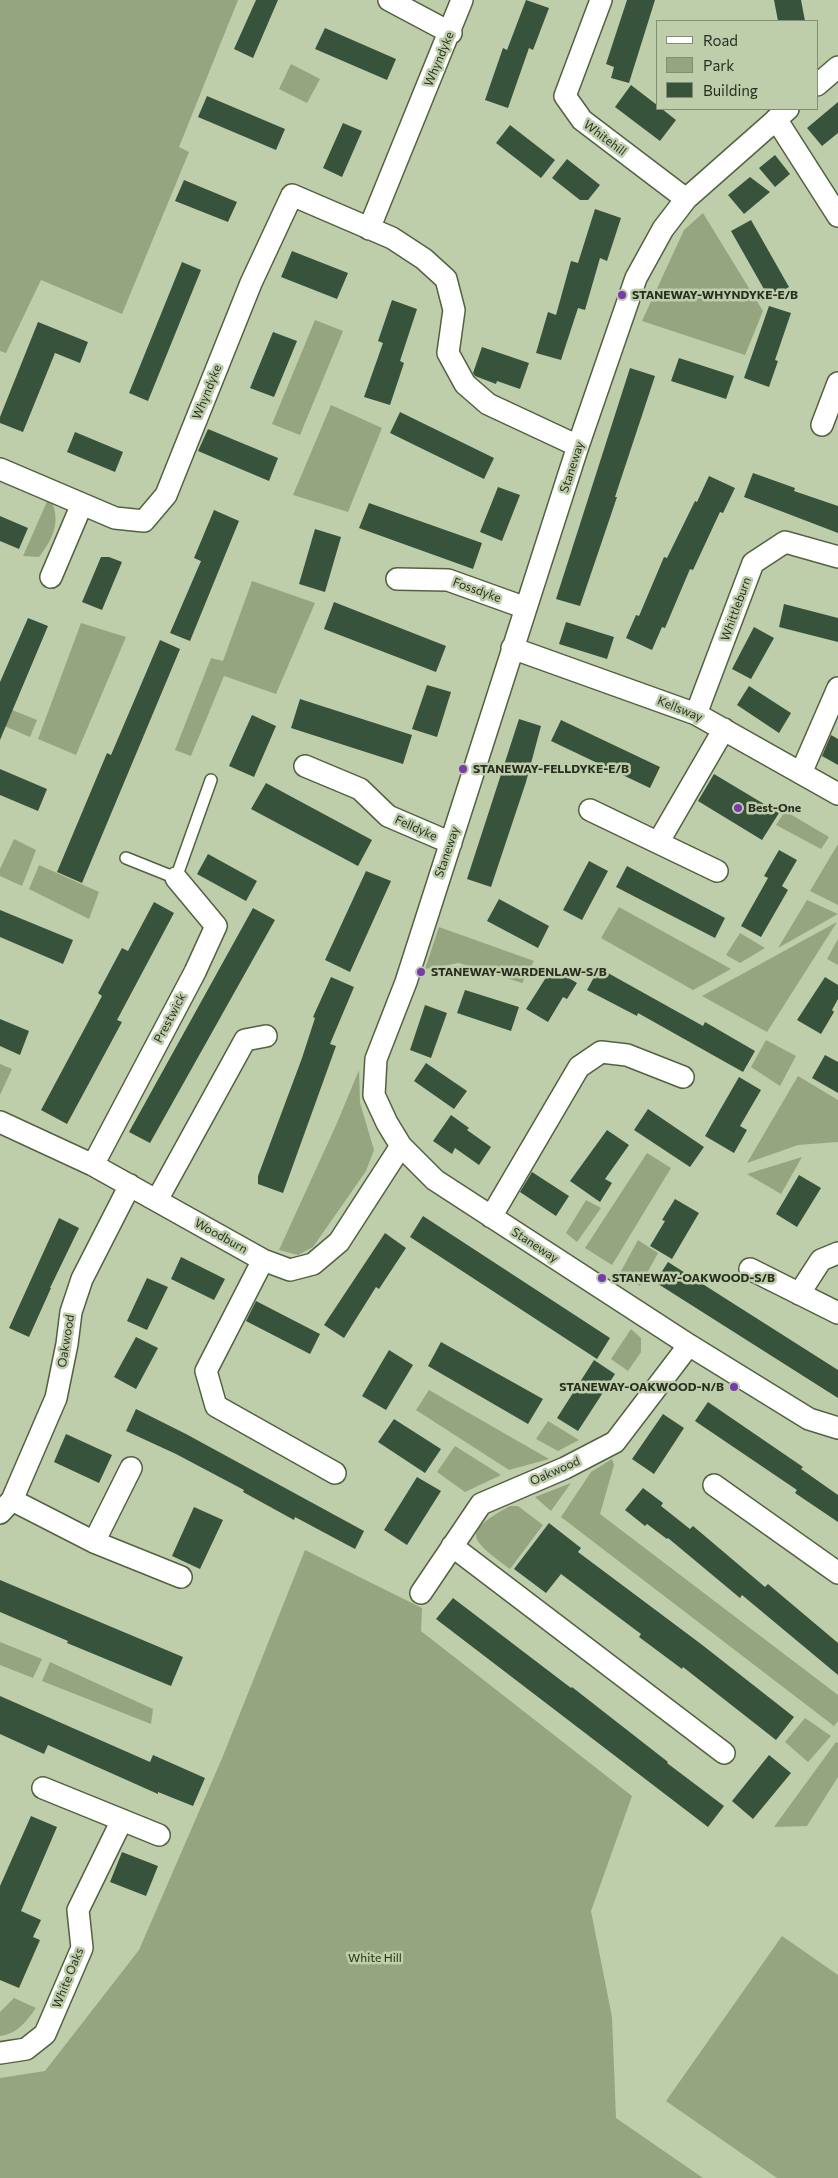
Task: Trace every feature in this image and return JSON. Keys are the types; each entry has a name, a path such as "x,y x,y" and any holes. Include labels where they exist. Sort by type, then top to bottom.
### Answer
{"street":[{"path":"389,0 451,32"},
{"name":"Whyndyke","path":"369,229 451,32 462,0"},
{"name":"Whitehill","path":"601,0 565,96 582,120 686,199"},
{"path":"818,84 838,67"},
{"path":"782,114 838,216"},
{"name":"Staneway","path":"782,114 686,199 663,229 636,278 578,446 512,648 451,843 425,916 406,982 376,1059 374,1095 387,1123 401,1146 435,1180 689,1345 809,1419 838,1428"},
{"name":"Whyndyke","path":"0,469 115,518 144,522 166,495 251,283 292,195 392,238 416,254 446,279 454,310 448,353 465,384 488,404 578,446"},
{"path":"822,425 838,383"},
{"path":"51,577 82,504"},
{"name":"Whittleburn","path":"696,714 753,564 785,542 838,557"},
{"name":"Fossdyke","path":"397,579 448,580 526,608"},
{"name":"Kellsway","path":"512,648 696,714 838,794"},
{"path":"801,773 838,688"},
{"path":"659,841 724,729"},
{"name":"Felldyke","path":"305,766 360,789 388,816 451,843"},
{"path":"590,810 659,841 717,871"},
{"name":"Prestwick","path":"93,1165 195,972 216,926 176,878"},
{"path":"157,1200 245,1040 266,1036"},
{"path":"491,1216 579,1067 601,1052 627,1055 683,1077"},
{"name":"Woodburn","path":"0,1122 93,1165 264,1260 290,1270 313,1264 339,1242 401,1146"},
{"name":"Oakwood","path":"130,1185 82,1279 71,1312 67,1344 56,1398 6,1506 182,1577"},
{"path":"799,1294 821,1260 838,1253"},
{"path":"264,1260 206,1371 216,1406 335,1473"},
{"path":"750,1269 838,1313"},
{"name":"Oakwood","path":"421,1593 481,1504 565,1468 616,1442 689,1345"},
{"path":"94,1542 131,1468"},
{"path":"714,1485 838,1573"},
{"path":"452,1546 724,1753"},
{"path":"43,1788 159,1835"},
{"name":"White Oaks","path":"0,2053 26,2048 45,2034 82,1948 78,1910 122,1820"}],"lane":[{"path":"126,858 176,878 211,780"}],"green space":[{"path":"0,0 238,0 179,147 189,152 122,314 41,280 6,353 0,351"},
{"path":"291,64 320,79 307,103 279,89"},
{"path":"703,213 763,311 745,355 642,321 684,230"},
{"path":"315,320 343,331 300,435 272,424"},
{"path":"331,405 382,428 348,512 293,495"},
{"path":"49,497 53,505 56,521 49,543 39,557 23,556"},
{"path":"252,581 315,603 276,694 224,676 191,756 175,750 211,658 223,661"},
{"path":"81,623 126,637 76,755 38,739"},
{"path":"0,705 37,720 30,737 0,724"},
{"path":"785,811 829,837 821,849 776,825"},
{"path":"14,839 36,850 22,886 0,876 0,869"},
{"path":"838,844 838,905 810,891"},
{"path":"39,865 99,892 89,919 29,889"},
{"path":"807,900 838,914 778,948"},
{"path":"619,907 731,969 693,990 601,938"},
{"path":"837,922 767,1032 702,996"},
{"path":"439,927 534,961 522,983 459,963 425,969"},
{"path":"740,933 765,948 740,963 726,955"},
{"path":"838,939 838,965 827,959"},
{"path":"766,1040 796,1056 780,1086 751,1067"},
{"path":"0,1064 12,1069 0,1095"},
{"path":"359,1070 360,1103 374,1150 366,1171 313,1247 298,1255 279,1250 337,1123"},
{"path":"798,1076 838,1100 838,1142 798,1145 747,1163"},
{"path":"647,1153 671,1168 612,1265 585,1248"},
{"path":"802,1157 781,1194 747,1174"},
{"path":"586,1200 601,1208 577,1242 566,1233"},
{"path":"638,1240 658,1253 640,1286 620,1273"},
{"path":"631,1329 641,1338 641,1352 628,1371 611,1359"},
{"path":"429,1390 549,1459 509,1470 416,1410"},
{"path":"548,1421 579,1440 558,1451 536,1439"},
{"path":"455,1446 501,1475 465,1492 437,1472"},
{"path":"612,1459 614,1465 600,1514 838,1695 838,1721 834,1726 561,1517 591,1472"},
{"path":"571,1483 551,1511 535,1497"},
{"path":"510,1506 518,1506 543,1525 510,1569 486,1550 479,1543 476,1536 484,1523"},
{"name":"White Hill","path":"305,1550 422,1608 421,1631 632,1796 591,1911 612,2017 616,2118 703,2178 0,2178 0,2078 45,2071 139,1950 223,1756"},
{"path":"0,1642 42,1659 33,1678 0,1665"},
{"path":"50,1662 153,1709 151,1724 42,1681"},
{"path":"805,1718 831,1736 808,1762 785,1742"},
{"path":"836,1742 838,1743 838,1777 807,1826 774,1827"},
{"path":"782,1936 838,1975 838,2178 777,2178 666,2101"},
{"path":"14,1998 36,2008 16,2030 0,2036 0,2012"}],"building":[{"path":"256,0 278,0 253,58 234,49"},
{"path":"526,0 549,8 533,50 529,48 508,108 485,100 503,48 507,50"},
{"path":"627,0 655,0 629,83 611,78 614,67 606,64"},
{"path":"774,0 801,0 805,20 778,20"},
{"path":"325,28 396,59 387,80 315,49"},
{"path":"631,85 656,104 656,110 663,110 676,120 660,141 615,107"},
{"path":"207,96 285,129 276,150 198,117"},
{"path":"838,102 838,133 822,146 807,128"},
{"path":"343,123 362,131 342,177 323,168"},
{"path":"510,125 555,160 541,178 496,143"},
{"path":"775,155 790,174 775,187 759,168"},
{"path":"567,159 600,185 588,200 580,200 552,178"},
{"path":"750,177 770,192 744,214 728,195"},
{"path":"184,180 237,202 228,222 175,201"},
{"path":"595,209 621,218 607,261 600,258 585,310 578,308 561,360 536,353 548,312 556,315 571,261 578,263"},
{"path":"751,220 789,287 769,298 731,231"},
{"path":"292,251 348,273 337,299 281,277"},
{"path":"182,262 201,270 148,401 129,393"},
{"path":"392,300 417,309 400,361 404,363 390,405 364,397 383,343 378,341"},
{"path":"769,306 791,313 775,360 778,361 769,387 744,378"},
{"path":"38,322 88,342 80,363 55,353 23,432 0,423 0,417"},
{"path":"273,332 297,341 274,397 250,388"},
{"path":"482,347 529,363 520,389 497,381 496,384 475,376 473,373"},
{"path":"679,358 734,376 726,399 671,381"},
{"path":"630,368 655,376 580,606 556,599"},
{"path":"400,412 494,458 484,479 390,433"},
{"path":"208,429 278,458 269,481 198,451"},
{"path":"75,432 123,452 115,472 67,452"},
{"path":"753,473 795,488 794,491 838,506 838,533 744,497"},
{"path":"709,476 735,488 723,513 720,512 693,570 690,569 665,628 662,627 652,650 626,638 636,615 639,616 664,557 667,558"},
{"path":"498,487 520,495 502,541 480,532"},
{"path":"369,503 482,543 473,569 359,528"},
{"path":"214,510 239,521 190,641 170,633 201,561 194,558"},
{"path":"0,516 28,528 19,549 0,541"},
{"path":"315,529 341,537 325,592 299,584"},
{"path":"101,557 109,557 122,562 102,610 82,602"},
{"path":"334,602 446,646 436,672 324,629"},
{"path":"784,604 838,618 838,642 779,627"},
{"path":"28,618 48,626 0,740 0,682"},
{"path":"566,622 614,637 607,659 559,644"},
{"path":"754,627 774,638 751,679 732,669"},
{"path":"160,640 180,649 82,883 57,872 107,753 111,755"},
{"path":"427,685 451,692 437,737 412,729"},
{"path":"749,686 791,713 779,733 737,705"},
{"path":"300,699 412,735 403,764 291,728"},
{"path":"252,715 276,726 254,777 229,766"},
{"path":"519,719 541,726 526,782 491,887 467,879"},
{"path":"561,720 660,767 650,788 551,741"},
{"path":"831,735 838,739 838,765 822,756"},
{"path":"0,769 47,789 38,811 0,795"},
{"path":"714,774 779,813 762,840 698,801"},
{"path":"266,783 372,840 358,866 251,809"},
{"path":"779,850 797,860 782,886 788,890 761,937 741,926 768,878 764,876"},
{"path":"208,854 257,881 246,901 197,874"},
{"path":"589,861 608,871 582,920 563,910"},
{"path":"627,866 725,918 715,938 616,887"},
{"path":"366,871 391,881 350,972 325,960"},
{"path":"499,899 549,926 538,948 487,921"},
{"path":"154,902 174,913 117,1020 122,1022 67,1124 41,1110 102,996 98,993 122,948 128,951"},
{"path":"253,908 275,920 150,1143 129,1132"},
{"path":"0,910 73,940 63,964 0,937"},
{"path":"552,968 577,983 567,999 563,997 548,1022 526,1009"},
{"path":"599,968 703,1026 705,1022 755,1051 743,1072 638,1013 637,1016 587,990"},
{"path":"331,977 354,987 330,1044 336,1046 283,1193 258,1184 258,1176 302,1058 315,1018 313,1017"},
{"path":"825,977 838,985 838,999 832,1010 834,1012 821,1034 797,1020"},
{"path":"465,990 519,1007 511,1031 457,1013"},
{"path":"425,1005 447,1013 431,1058 410,1050"},
{"path":"0,1019 29,1031 20,1055 0,1046"},
{"path":"825,1055 838,1062 838,1093 812,1078"},
{"path":"426,1063 467,1091 454,1109 414,1081"},
{"path":"739,1077 761,1090 740,1126 747,1130 734,1153 705,1136"},
{"path":"648,1109 704,1147 690,1167 634,1130"},
{"path":"451,1115 469,1128 467,1130 491,1147 479,1165 455,1148 452,1154 433,1141"},
{"path":"607,1130 629,1145 605,1179 612,1183 600,1202 570,1181"},
{"path":"532,1172 569,1196 556,1216 520,1192"},
{"path":"799,1175 821,1188 797,1227 776,1214"},
{"path":"675,1199 699,1213 672,1259 650,1246 665,1221 662,1220"},
{"path":"423,1216 610,1338 597,1359 410,1237"},
{"path":"59,1218 79,1228 29,1337 9,1328"},
{"path":"385,1233 406,1248 379,1289 376,1287 344,1338 324,1325"},
{"path":"181,1257 225,1279 214,1300 171,1279"},
{"path":"668,1262 838,1370 838,1398 655,1282"},
{"path":"147,1278 168,1287 147,1330 127,1321"},
{"path":"256,1301 320,1334 310,1354 246,1321"},
{"path":"136,1337 158,1348 136,1389 114,1377"},
{"path":"441,1342 543,1399 528,1424 428,1366"},
{"path":"389,1350 413,1365 386,1410 362,1396"},
{"path":"594,1360 615,1374 578,1431 557,1418"},
{"path":"708,1402 803,1467 801,1469 838,1495 838,1522 795,1493 797,1490 695,1421"},
{"path":"136,1409 186,1434 364,1531 355,1549 295,1517 294,1520 243,1492 244,1490 176,1454 126,1431"},
{"path":"663,1414 684,1428 654,1474 632,1459"},
{"path":"394,1419 441,1449 425,1473 378,1442"},
{"path":"66,1434 112,1455 99,1483 54,1462"},
{"path":"417,1477 441,1491 407,1545 384,1530"},
{"path":"643,1488 663,1503 661,1506 690,1529 693,1526 765,1587 768,1584 838,1643 838,1675 742,1595 740,1598 668,1538 647,1524 645,1526 625,1510"},
{"path":"194,1507 223,1520 200,1569 172,1556"},
{"path":"549,1523 581,1548 578,1552 701,1644 794,1717 776,1740 683,1667 682,1669 639,1637 641,1634 561,1574 546,1593 514,1569"},
{"path":"0,1580 183,1657 171,1686 67,1643 68,1641 0,1612"},
{"path":"453,1598 572,1687 724,1806 708,1827 436,1619"},
{"path":"0,1696 150,1762 153,1755 205,1778 193,1806 158,1792 158,1794 48,1745 44,1754 0,1734"},
{"path":"769,1755 791,1773 753,1819 732,1801"},
{"path":"31,1816 57,1827 21,1911 41,1920 33,1937 40,1940 19,1988 0,1980 0,1886"},
{"path":"122,1852 158,1866 146,1896 110,1882"}],"place":[{"name":"STANEWAY-WHYNDYKE-E/B","path":"622,295"},
{"name":"STANEWAY-FELLDYKE-E/B","path":"463,769"},
{"name":"Best-One","path":"738,808"},
{"name":"STANEWAY-WARDENLAW-S/B","path":"421,972"},
{"name":"STANEWAY-OAKWOOD-S/B","path":"602,1278"},
{"name":"STANEWAY-OAKWOOD-N/B","path":"734,1387"}]}
